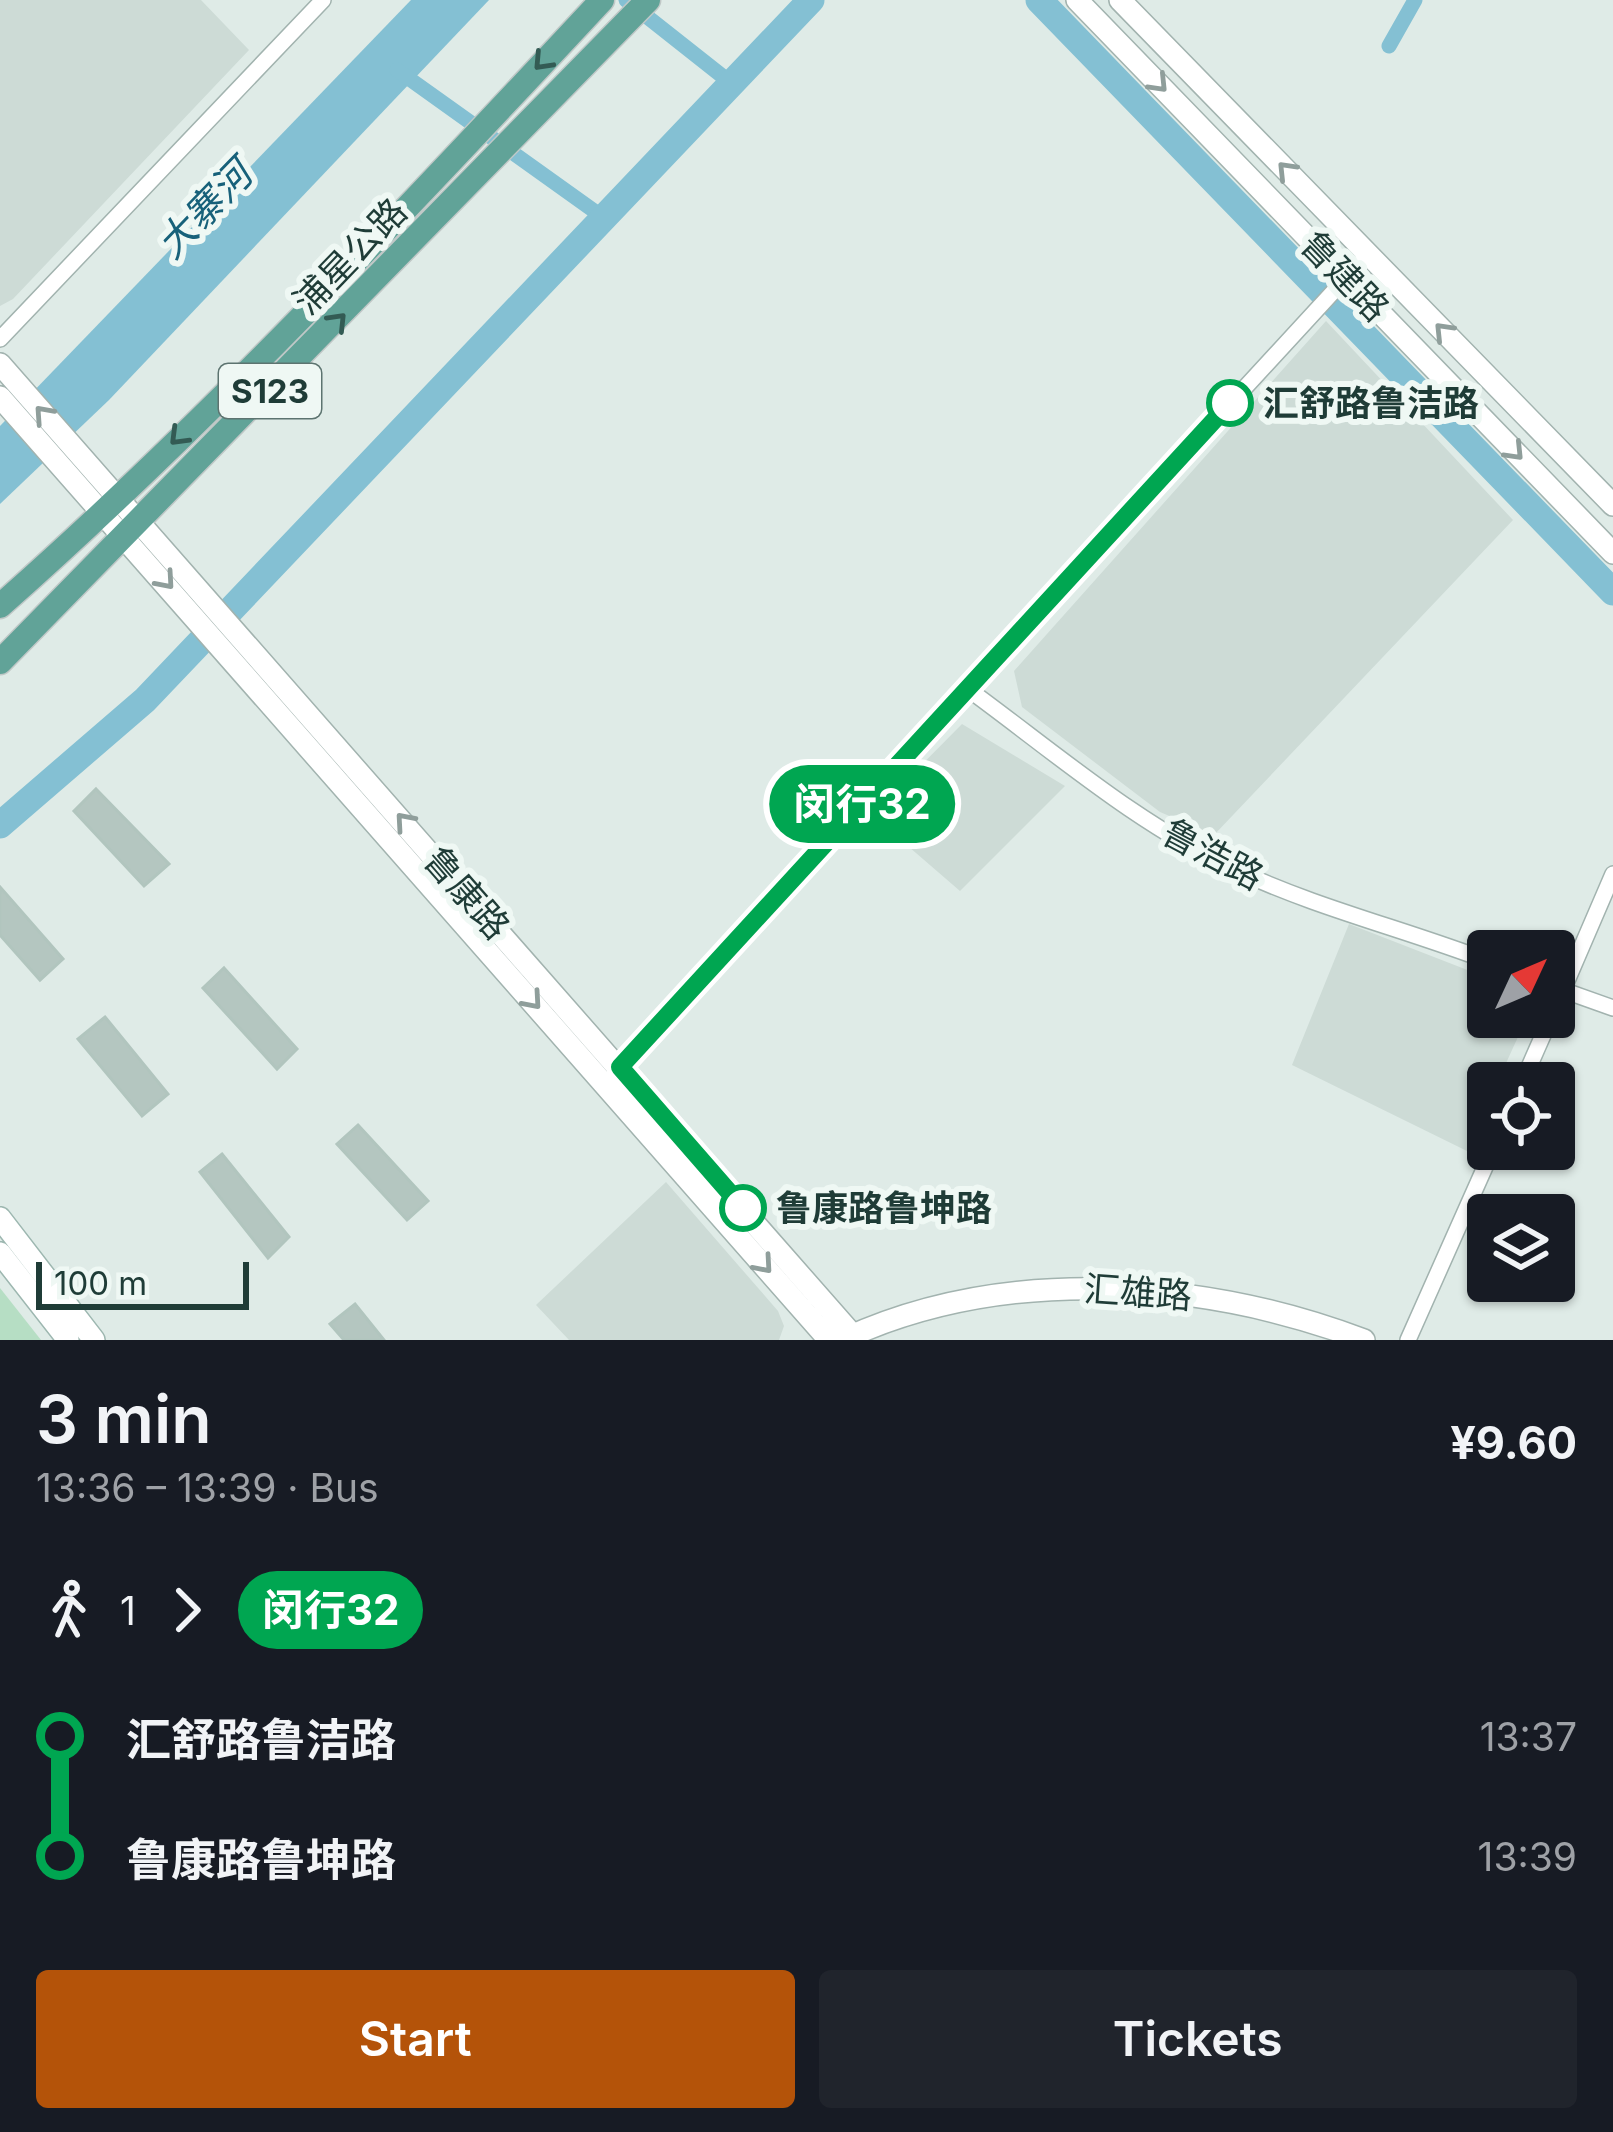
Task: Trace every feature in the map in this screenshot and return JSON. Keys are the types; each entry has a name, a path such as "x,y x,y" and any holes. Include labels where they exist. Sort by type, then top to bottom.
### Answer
{"main road":[{"name":"浦星公路","path":"0,662 135,530 647,2"},
{"name":"浦星公路","path":"0,606 110,505 466,144 598,3"}],"street":[{"path":"0,339 323,0"},
{"name":"鲁建路","path":"1077,0 1613,553"},
{"name":"鲁建路","path":"1120,0 1613,505"},
{"path":"612,1075 1368,254"},
{"name":"鲁康路","path":"4,380 612,1075 851,1338"},
{"name":"鲁浩路","path":"968,689 1148,819 1232,869 1315,904 1467,955"},
{"path":"1575,954 1613,874"},
{"path":"1575,994 1613,1008"},
{"name":"鲁康路","path":"612,1075 830,1340"},
{"path":"1408,1340 1484,1170"},
{"path":"0,1218 94,1340"},
{"path":"0,1253 68,1340"},
{"name":"汇雄路","path":"851,1338 945,1307 1081,1285 1224,1299 1364,1340"}],"shaded area":[{"path":"0,0 201,0 249,50 13,299 0,306"},
{"path":"1326,321 1513,520 1214,835 1160,812 1022,707 1014,671"},
{"path":"962,724 1065,786 960,891 872,815"},
{"path":"1349,924 1467,970 1467,1038 1517,1038 1507,1062 1467,1062 1467,1151 1292,1065"},
{"path":"666,1182 778,1311 784,1326 779,1340 569,1340 536,1305"}],"green space":[{"path":"0,1288 41,1340 0,1340"}],"water":[{"path":"411,0 489,0 109,400 0,504 0,426"}],"building":[{"path":"96,789 169,864 144,886 74,811"},
{"path":"0,887 63,959 40,980 0,935"},
{"path":"224,968 297,1049 277,1069 203,988"},
{"path":"105,1017 168,1094 142,1116 78,1039"},
{"path":"358,1125 428,1201 407,1220 337,1144"},
{"path":"222,1154 289,1237 268,1258 200,1172"},
{"path":"355,1304 384,1340 344,1340 330,1324"}],"waterway":[{"path":"626,0 731,83"},
{"path":"0,825 145,700 811,0"},
{"path":"1039,0 1613,592"},
{"path":"1389,46 1415,0"},
{"path":"397,70 604,218"}],"bus line":[{"name":"闵行32","path":"743,1208 620,1067 1230,403"}],"place":[{"name":"汇舒路鲁洁路","path":"1230,403"},
{"name":"鲁康路鲁坤路","path":"743,1208"}],"water label":[{"name":"大寨河","path":"204,209"}]}
